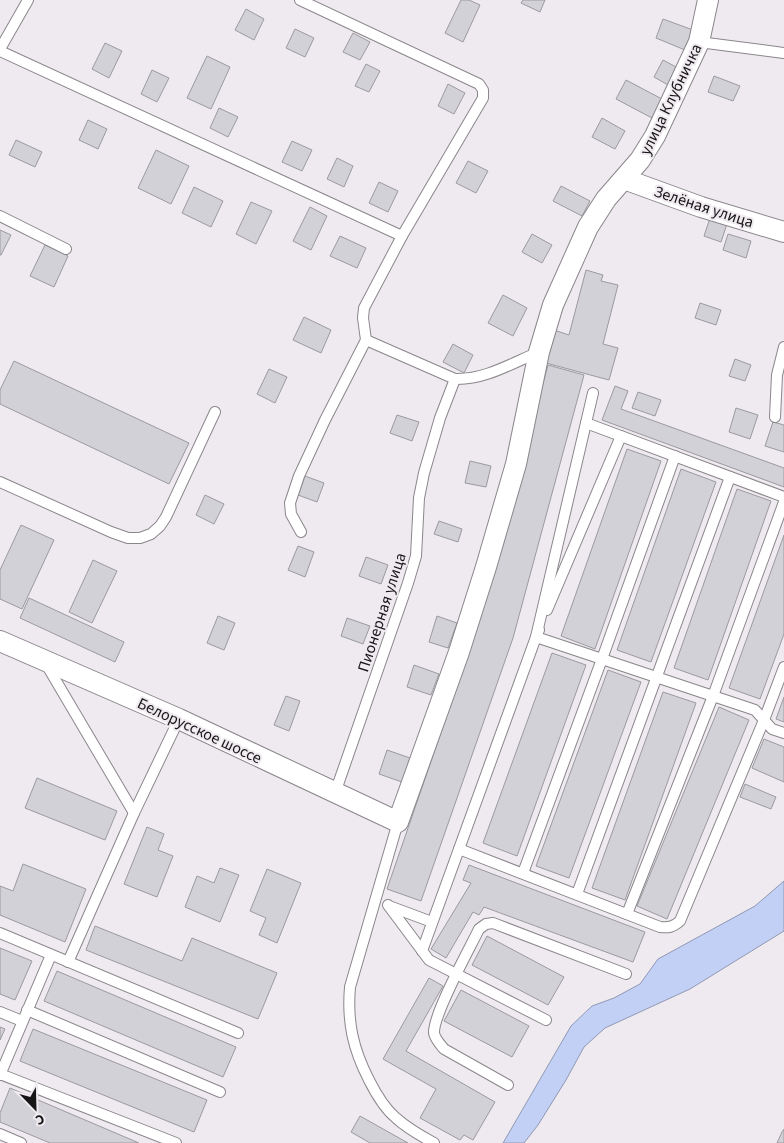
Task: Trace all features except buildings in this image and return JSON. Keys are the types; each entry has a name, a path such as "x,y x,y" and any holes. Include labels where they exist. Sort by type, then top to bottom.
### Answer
{"street":[{"name":"улица Клубничка","path":"398,822 459,652 486,567 516,464 539,352 553,305 588,227 606,199 640,160 655,136 699,42 708,0"},
{"name":"Зелёная улица","path":"624,179 784,232"},
{"name":"Белорусское шоссе","path":"0,641 179,719 398,822"}],"lane":[{"path":"28,0 0,50 402,236"},
{"path":"300,0 479,84 483,90 483,98 402,236 364,308 363,318 366,340 325,420 299,476 290,503 291,514 301,532"},
{"path":"699,42 784,53"},
{"path":"0,216 66,249"},
{"path":"366,340 455,379 469,380 539,352"},
{"path":"775,417 777,376 784,347"},
{"name":"Пионерная улица","path":"335,793 411,574 416,556 420,498 424,473 455,379"},
{"path":"536,637 593,393"},
{"path":"0,482 128,538 146,536 151,534 166,517 214,412"},
{"path":"586,423 784,498"},
{"path":"422,951 536,637 620,436"},
{"path":"523,873 675,456"},
{"path":"577,894 658,678 730,477"},
{"path":"627,914 713,696 784,502"},
{"path":"536,637 755,710 772,729 784,733"},
{"path":"44,661 134,813"},
{"path":"459,849 627,914 669,928 680,921 764,720 784,667"},
{"path":"68,962 134,813 179,719"},
{"path":"398,822 350,987 348,1006 351,1033 358,1060 378,1097 394,1117 412,1131 434,1143"},
{"path":"375,901 432,922"},
{"path":"388,906 429,960 546,1020"},
{"path":"508,1085 444,1049 437,1041 434,1033 435,1023 456,975 480,929 486,924 492,923 626,974"},
{"path":"0,933 238,1033"},
{"path":"51,955 0,1075 176,1143"},
{"path":"27,1010 220,1092"},
{"path":"0,1012 22,1021"},
{"path":"0,1134 21,1143"}],"water":[{"path":"784,881 784,931 690,989 605,1028 584,1047 538,1125 524,1143 503,1143 571,1026 592,1006 614,998 640,984 658,959 755,906"}]}
